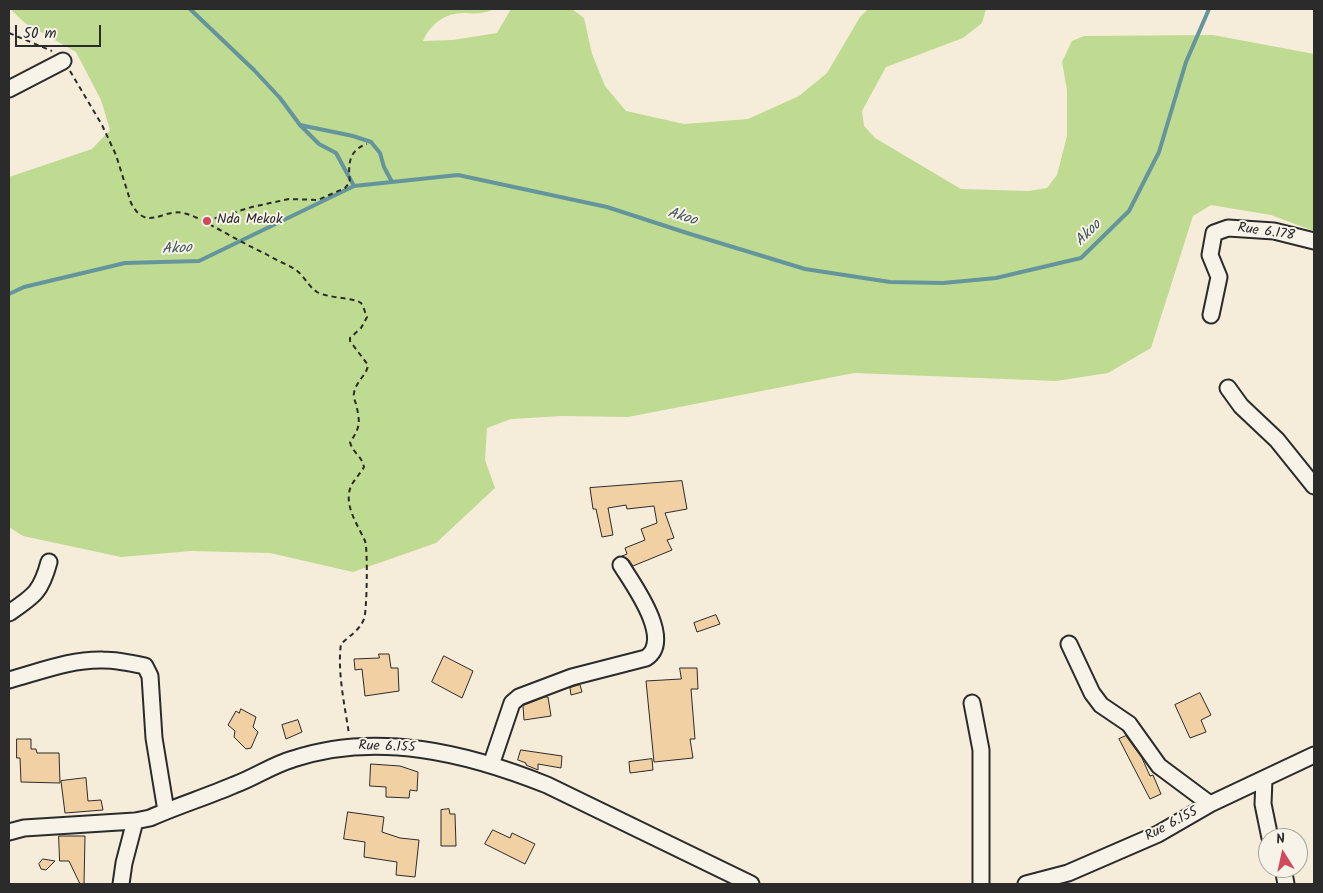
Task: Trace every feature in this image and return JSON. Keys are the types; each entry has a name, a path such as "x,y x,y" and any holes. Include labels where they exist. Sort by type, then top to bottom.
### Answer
{"street":[{"path":"9,89 64,61"},
{"name":"Rue 6.178","path":"1211,315 1219,277 1210,255 1214,233 1228,228 1274,231 1314,241"},
{"path":"1228,388 1241,406 1277,440 1314,486"},
{"path":"9,613 34,596 44,580 49,562"},
{"path":"491,766 512,703 519,697 572,677 646,658 652,654 656,632 646,607 621,565"},
{"path":"1069,644 1092,693 1101,705 1129,724 1159,766 1210,804"},
{"path":"9,680 64,664 101,660 145,666 150,676 154,738 166,811"},
{"path":"972,703 980,750 981,884"},
{"name":"Rue 6.155","path":"9,832 24,828 135,821 150,818 237,785 276,764 322,751 377,746 428,749 519,774 547,785 752,884"},
{"name":"Rue 6.155","path":"1026,884 1068,873 1158,834 1210,804 1314,755"},
{"path":"1264,779 1263,804 1268,828"},
{"path":"121,884 124,863 135,821"}],"path":[{"path":"9,33 50,49 64,61 102,125 116,155 128,195 135,210 143,217 149,219 184,213 206,221 297,271 309,286 320,294 357,301 361,304 367,317 350,338 350,341 368,364 368,370 359,379 354,394 360,420 357,432 350,442 352,450 362,458 364,467 351,487 349,505 366,544 366,616 356,634 341,644 340,649 351,747"},
{"path":"206,221 252,207 289,199 318,200 346,188 350,182 348,162 357,150 366,144"}],"green space":[{"path":"10,9 494,9 483,13 461,13 444,17 431,28 423,41 453,40 497,33 511,9 572,9 584,18 592,54 605,86 626,111 684,124 748,119 799,96 827,73 860,17 868,9 986,9 982,23 963,38 886,67 862,111 864,126 875,138 961,189 1029,191 1047,188 1057,175 1067,136 1067,90 1062,62 1072,41 1084,36 1213,35 1314,54 1314,231 1271,215 1211,205 1193,216 1151,348 1108,373 1056,381 854,373 628,417 563,416 511,419 487,428 485,460 495,488 436,543 353,572 270,553 191,551 121,557 23,536 9,527 9,177 92,149 110,130 101,100 76,52 25,23"}],"building":[{"path":"682,481 687,509 665,513 674,538 667,540 672,550 633,566 629,560 622,556 627,554 625,548 645,540 641,529 657,523 654,506 627,509 626,505 608,508 613,535 602,537 596,509 593,509 590,488"},
{"path":"716,615 720,624 697,632 694,623"},
{"path":"379,654 389,654 391,668 398,668 399,691 365,696 362,669 355,670 354,659 379,658"},
{"path":"444,656 473,671 462,698 432,682"},
{"path":"680,668 697,668 698,689 691,689 695,739 690,739 693,758 654,762 646,681 681,679"},
{"path":"580,685 582,692 571,695 570,688"},
{"path":"1200,693 1211,715 1201,720 1206,732 1190,738 1175,705"},
{"path":"548,697 551,716 524,720 523,706"},
{"path":"241,709 256,717 253,727 258,732 251,748 246,749 234,737 235,731 228,725 236,711 239,713"},
{"path":"298,720 302,732 286,739 282,725"},
{"path":"1126,736 1142,758 1150,776 1153,775 1161,794 1150,799 1119,739"},
{"path":"17,739 31,739 31,749 36,749 37,753 59,753 60,783 21,782 20,758 17,758"},
{"path":"521,750 562,756 561,768 538,764 538,770 526,765 526,763 518,760"},
{"path":"652,759 653,770 630,773 629,762"},
{"path":"371,764 400,766 418,772 417,791 410,790 409,798 386,797 386,787 370,786"},
{"path":"86,778 88,801 101,800 103,810 65,813 61,781"},
{"path":"449,809 450,814 455,814 456,846 441,846 441,810"},
{"path":"348,812 384,817 382,832 400,838 419,840 415,877 396,875 397,862 364,857 365,842 344,839"},
{"path":"493,830 510,838 512,833 535,844 525,864 485,844"},
{"path":"59,836 85,836 84,884 80,884 69,861 60,861"},
{"path":"43,859 55,861 46,870 41,869 39,864"}],"waterway":[{"path":"190,9 254,70 280,98 300,125 353,136 371,142 380,153 384,167 392,182"},
{"name":"Akoo","path":"9,294 24,287 125,263 199,261 354,186 458,175 607,207 805,269 890,282 943,283 996,278 1081,258 1129,211 1159,152 1186,62 1209,9"},
{"path":"300,125 319,144 336,153 354,186"}],"place":[{"name":"Nda Mekok","path":"207,221"}]}
